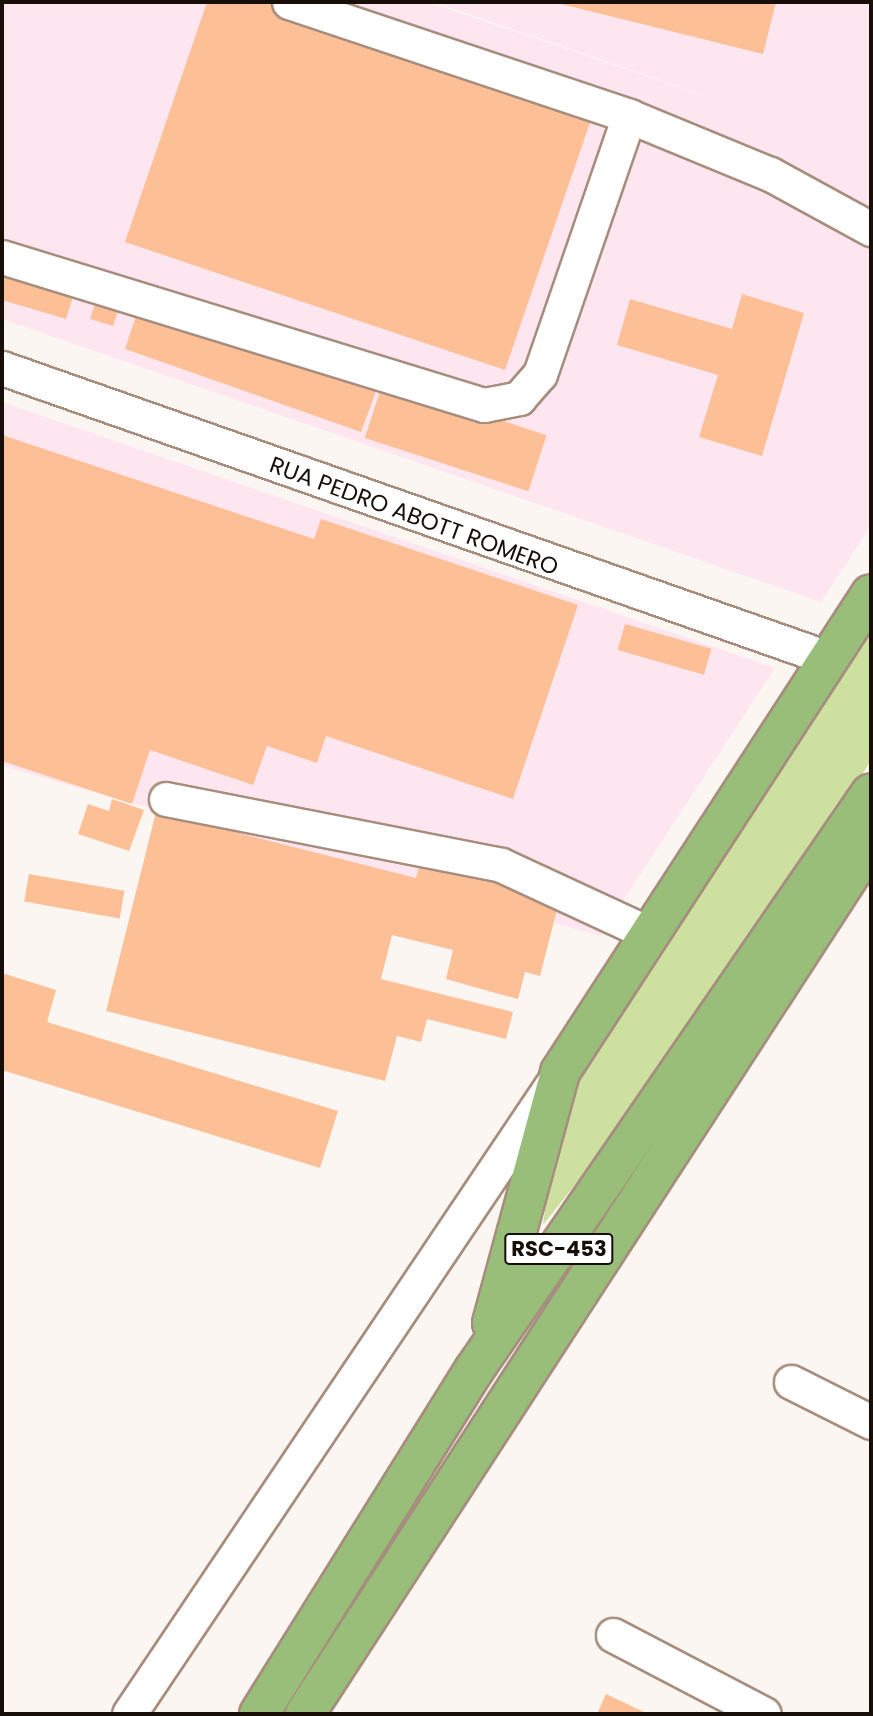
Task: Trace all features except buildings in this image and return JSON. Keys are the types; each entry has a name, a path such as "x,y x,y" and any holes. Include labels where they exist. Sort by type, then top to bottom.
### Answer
{"highway":[{"path":"474,1370 505,1288 560,1072 871,594"},
{"name":"RSC-453","path":"259,1714 474,1370 871,793"},
{"name":"RSC-453","path":"305,1714 360,1634 871,842"},
{"path":"341,1714 360,1634"}],"street":[{"path":"289,2 629,116 770,174 871,229"},
{"path":"2,257 484,405 519,398 540,374 629,116"},
{"name":"RUA PEDRO ABOTT ROMERO","path":"2,368 828,658"},
{"path":"166,799 501,865 650,934"},
{"path":"129,1714 560,1072"},
{"path":"791,1382 871,1422"},
{"path":"613,1635 764,1714"}],"shaded area":[{"path":"2,2 428,2 765,116 434,2 871,2 871,526 821,602 2,319"},
{"path":"2,402 775,668 600,936 2,766"}],"green space":[{"path":"871,629 871,761 605,1147 543,1225 551,1163 576,1084"}]}
